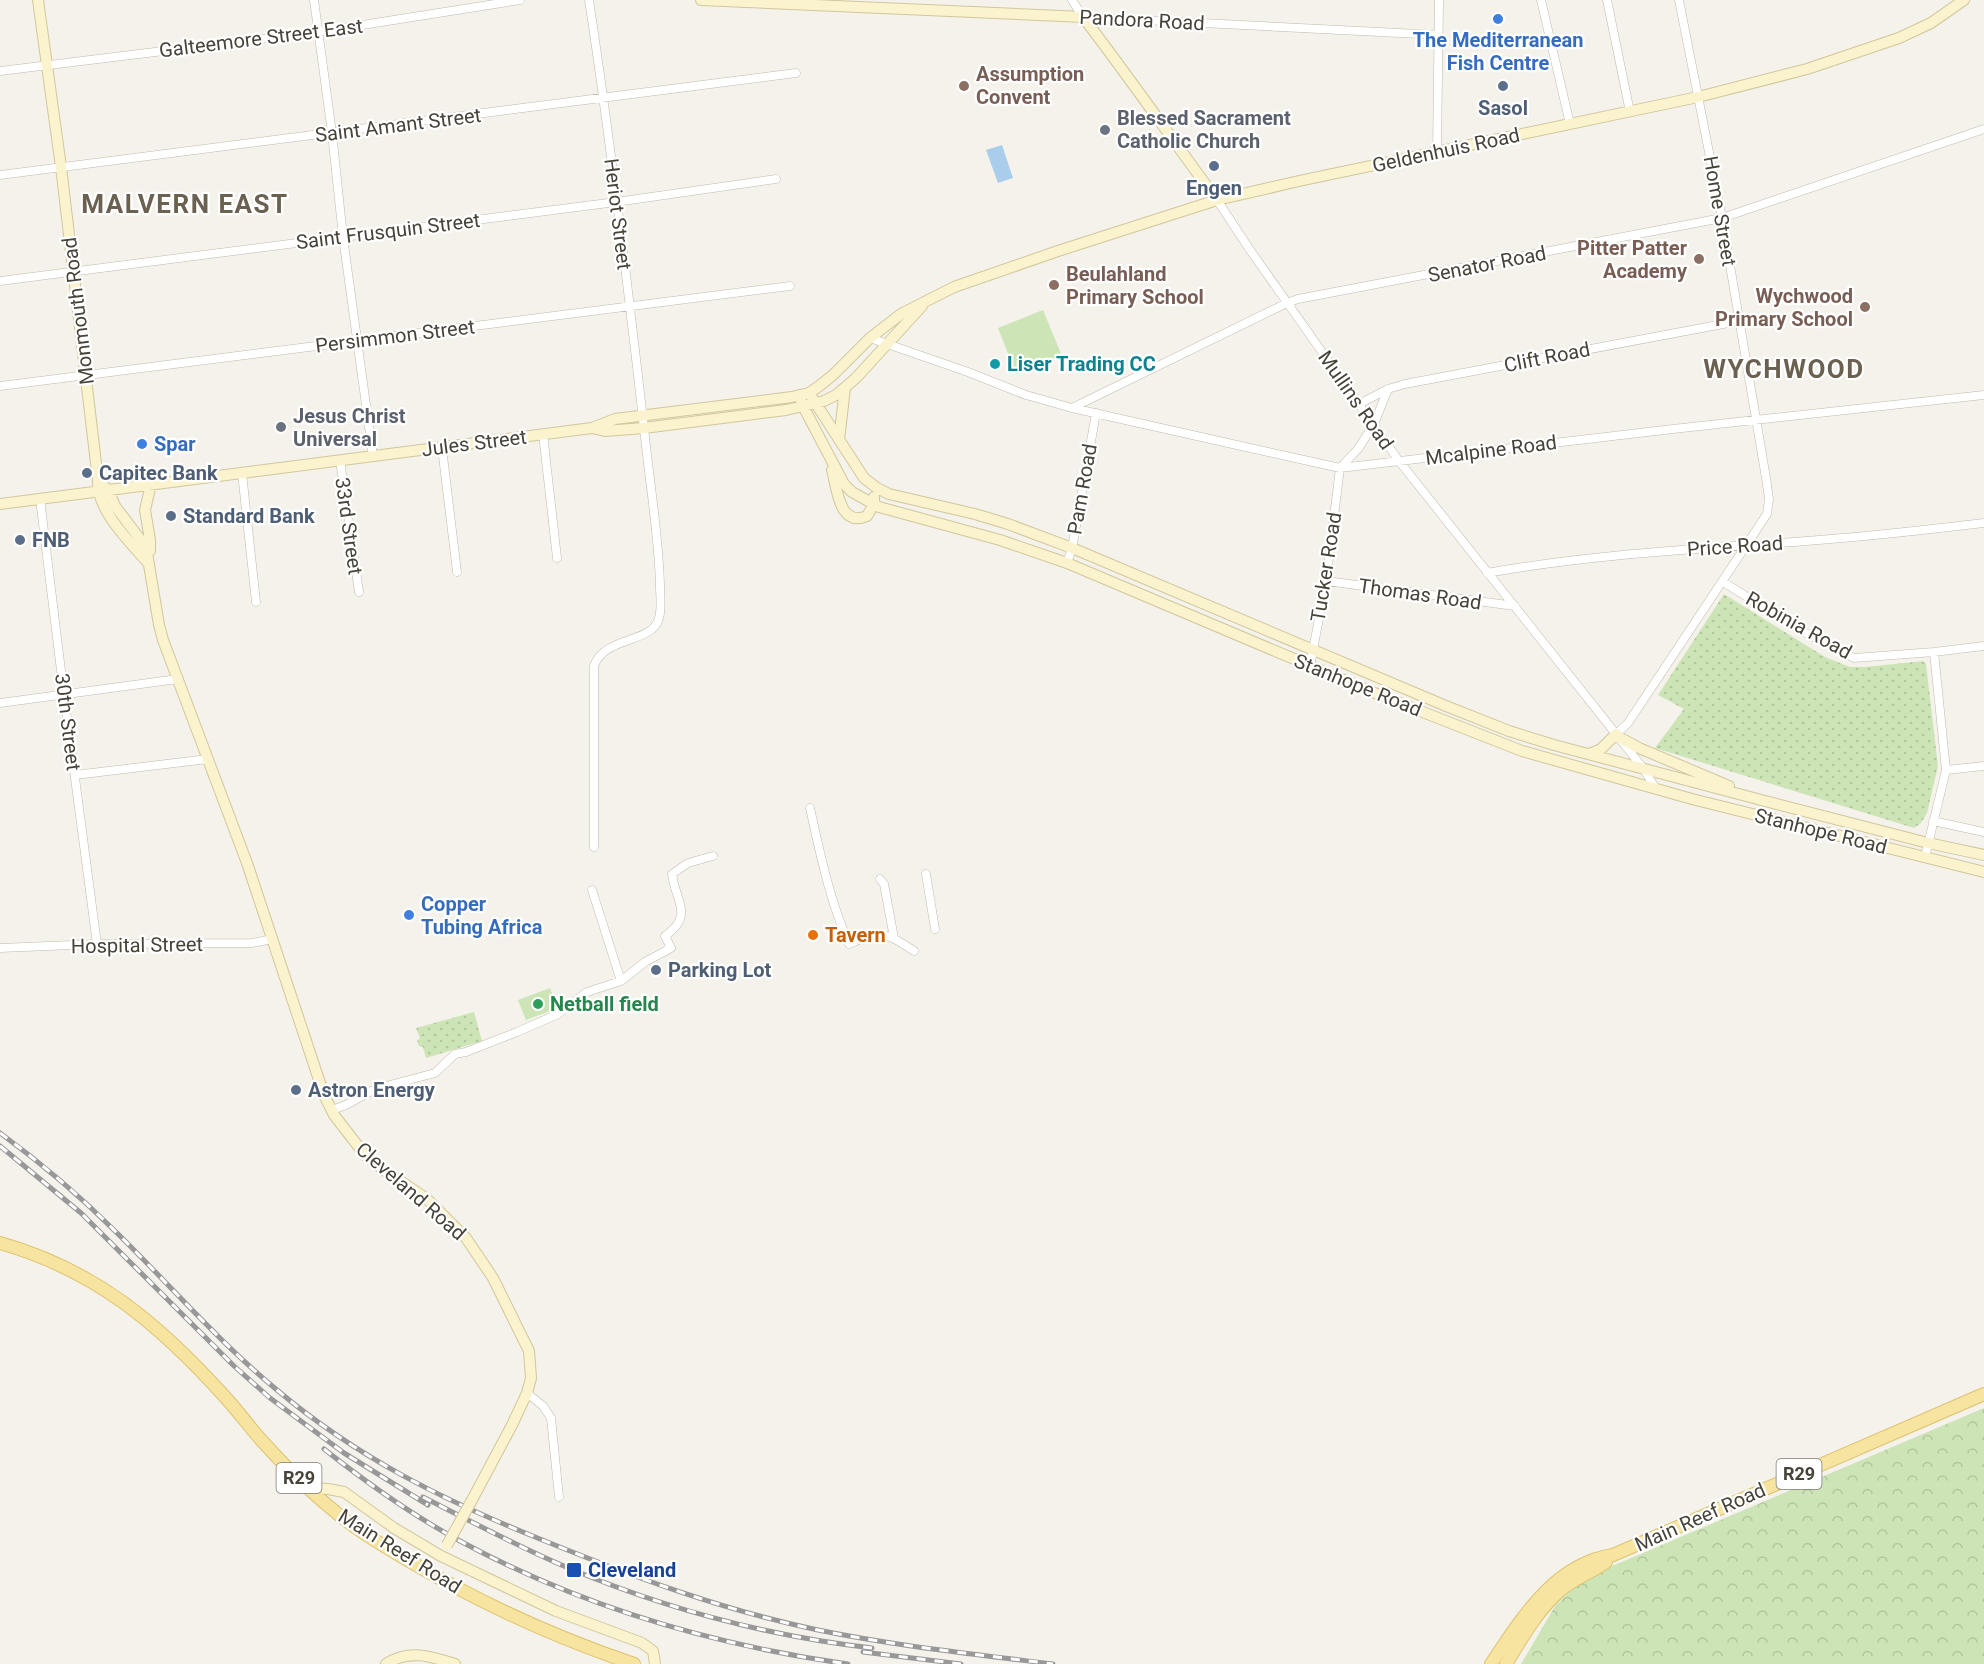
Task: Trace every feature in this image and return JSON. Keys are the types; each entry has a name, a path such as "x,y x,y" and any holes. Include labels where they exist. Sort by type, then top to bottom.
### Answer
{"main road":[{"name":"Monmouth Road","path":"38,0 101,487"},
{"name":"Pandora Road","path":"701,0 789,2 1083,17"},
{"name":"Geldenhuis Road","path":"803,398 833,375 870,338 900,314 967,282 1217,200 1698,98 1807,69 1866,50 1930,23 1964,0"},
{"name":"Mullins Road","path":"1083,17 1217,200"},
{"name":"Geldenhuis Road","path":"816,403 831,399 845,388 926,301"},
{"path":"839,440 845,388"},
{"name":"Jules Street","path":"0,504 101,487 242,473 592,428 615,419 642,415 803,398"},
{"name":"Jules Street","path":"592,428 605,431 644,428 803,398"},
{"name":"Stanhope Road","path":"803,398 816,403 864,478 889,494 975,514 1072,548 1446,706 1509,730 1765,801 1984,855"},
{"name":"Stanhope Road","path":"803,398 838,475 852,492 874,504 1000,540 1067,563 1310,666 1522,752 1656,789 1984,872"},
{"path":"830,458 840,502 846,514 856,519 869,514 874,504 875,487"},
{"name":"Cleveland Road","path":"151,483 146,510 150,546 149,560 159,625 273,939 312,1065 324,1095 348,1134 365,1155 440,1211 475,1250 508,1306 529,1351 531,1378 527,1394 441,1556"},
{"path":"101,487 142,540 149,560"},
{"path":"1000,540 1008,524"},
{"path":"1247,639 1253,624"},
{"path":"1589,754 1601,749 1617,735 1639,748 1765,801"},
{"name":"Main Reef Road","path":"0,1243 42,1257 68,1269 115,1295 142,1315 226,1397 263,1442 309,1488 359,1530 439,1578 531,1624 634,1664"},
{"name":"Main Reef Road","path":"1506,1664 1542,1609 1552,1598 1573,1581 1605,1563 1614,1555 1984,1394"},
{"path":"309,1488 344,1492 394,1528 441,1556 556,1611 642,1643 653,1651 655,1664"},
{"name":"Main Reef Road","path":"1491,1664 1541,1594 1576,1568 1602,1556 1614,1555"},
{"path":"386,1664 399,1656 407,1660 430,1656 455,1664"}],"street":[{"path":"314,0 373,456"},
{"name":"Galteemore Street East","path":"0,71 318,32 520,0"},
{"name":"Heriot Street","path":"589,0 604,98 644,428 659,560 660,616 652,629 605,650 594,666 594,847"},
{"name":"Mullins Road","path":"1072,0 1083,17"},
{"path":"1437,153 1439,0"},
{"path":"1541,0 1570,124"},
{"path":"1607,0 1630,112"},
{"name":"Home Street","path":"1617,735 1628,723 1723,582 1767,514 1769,506 1722,218 1679,0"},
{"name":"Pandora Road","path":"1083,17 1439,34"},
{"name":"Saint Amant Street","path":"0,175 796,73"},
{"name":"Senator Road","path":"1072,408 1287,303 1722,218 1984,129"},
{"name":"Saint Frusquin Street","path":"0,281 616,202 776,179"},
{"name":"Mullins Road","path":"1217,200 1399,461 1643,768 1656,789"},
{"name":"Persimmon Street","path":"0,386 790,286"},
{"name":"Clift Road","path":"1359,404 1388,389 1417,382 1739,321"},
{"name":"Mcalpine Road","path":"870,338 1026,395 1072,408 1340,468 1984,395"},
{"path":"1340,468 1358,449 1374,424 1388,389"},
{"name":"Pam Road","path":"1067,563 1072,548 1095,413"},
{"path":"543,434 557,558"},
{"path":"442,448 457,572"},
{"name":"33rd Street","path":"340,460 359,592"},
{"name":"Tucker Road","path":"1310,666 1326,581 1340,468"},
{"path":"242,473 256,602"},
{"name":"30th Street","path":"40,499 97,944"},
{"name":"Price Road","path":"1487,573 1628,555 1820,540 1984,523"},
{"name":"Thomas Road","path":"1326,581 1515,606"},
{"name":"Robinia Road","path":"1723,582 1809,635 1854,658 1984,646"},
{"path":"1925,857 1946,770 1934,652"},
{"path":"0,703 178,679"},
{"path":"75,775 208,759"},
{"path":"1946,770 1984,766"},
{"path":"810,808 818,849 836,915 849,944 864,937 884,934 914,951"},
{"path":"1933,821 1984,832"},
{"path":"332,1110 375,1089 435,1073 455,1054 466,1052 558,1014 587,992 621,981 645,962 671,948 665,936 675,929 680,921 682,910 672,874 688,863 713,856"},
{"path":"926,874 935,929"},
{"path":"880,879 884,884 894,938"},
{"path":"592,890 621,981"},
{"name":"Hospital Street","path":"0,948 97,944 252,943 273,939"},
{"path":"527,1394 543,1406 551,1418 559,1497"}],"green space":[{"path":"1043,310 1062,356 1016,374 998,328"},
{"path":"1724,594 1825,657 1850,667 1923,661 1926,664 1938,766 1927,813 1921,823 1914,828 1655,748 1684,709 1658,695"},
{"name":"Netball field","path":"550,988 558,1008 526,1020 518,1000"},
{"path":"474,1012 482,1041 426,1058 423,1047 419,1046 417,1041 420,1038 416,1028"},
{"path":"1984,1408 1984,1664 1521,1664 1555,1606 1584,1578"}],"water":[{"path":"1002,145 1013,178 998,183 986,150"}],"railway":[{"path":"0,1133 88,1206 215,1333 277,1390 370,1457 436,1493 504,1524 608,1566 747,1613 877,1641 1053,1664"},
{"path":"0,1146 81,1213 234,1366 270,1398 344,1453 428,1505"},
{"path":"324,1449 390,1498 442,1531 552,1585 648,1620 698,1634 747,1646 848,1664"},
{"path":"423,1497 548,1559 640,1595 755,1628 872,1648"},
{"path":"863,1652 961,1664"}],"place":[{"name":"The Mediterranean Fish Centre","path":"1498,19"},
{"name":"Assumption Convent","path":"964,86"},
{"name":"Sasol","path":"1503,86"},
{"name":"Blessed Sacrament Catholic Church","path":"1105,130"},
{"name":"Engen","path":"1214,166"},
{"name":"Pitter Patter Academy","path":"1699,259"},
{"name":"Beulahland Primary School","path":"1054,285"},
{"name":"Wychwood Primary School","path":"1865,307"},
{"name":"Liser Trading CC","path":"995,364"},
{"name":"Jesus Christ Universal","path":"281,427"},
{"name":"Spar","path":"142,444"},
{"name":"Capitec Bank","path":"87,473"},
{"name":"Standard Bank","path":"171,516"},
{"name":"FNB","path":"20,540"},
{"name":"Copper Tubing Africa","path":"409,915"},
{"name":"Tavern","path":"813,935"},
{"name":"Parking Lot","path":"656,970"},
{"name":"Netball field","path":"538,1004"},
{"name":"Astron Energy","path":"296,1090"},
{"name":"Cleveland","path":"574,1570"}],"district":[{"name":"MALVERN EAST","path":"185,204"},
{"name":"WYCHWOOD","path":"1784,369"}]}
